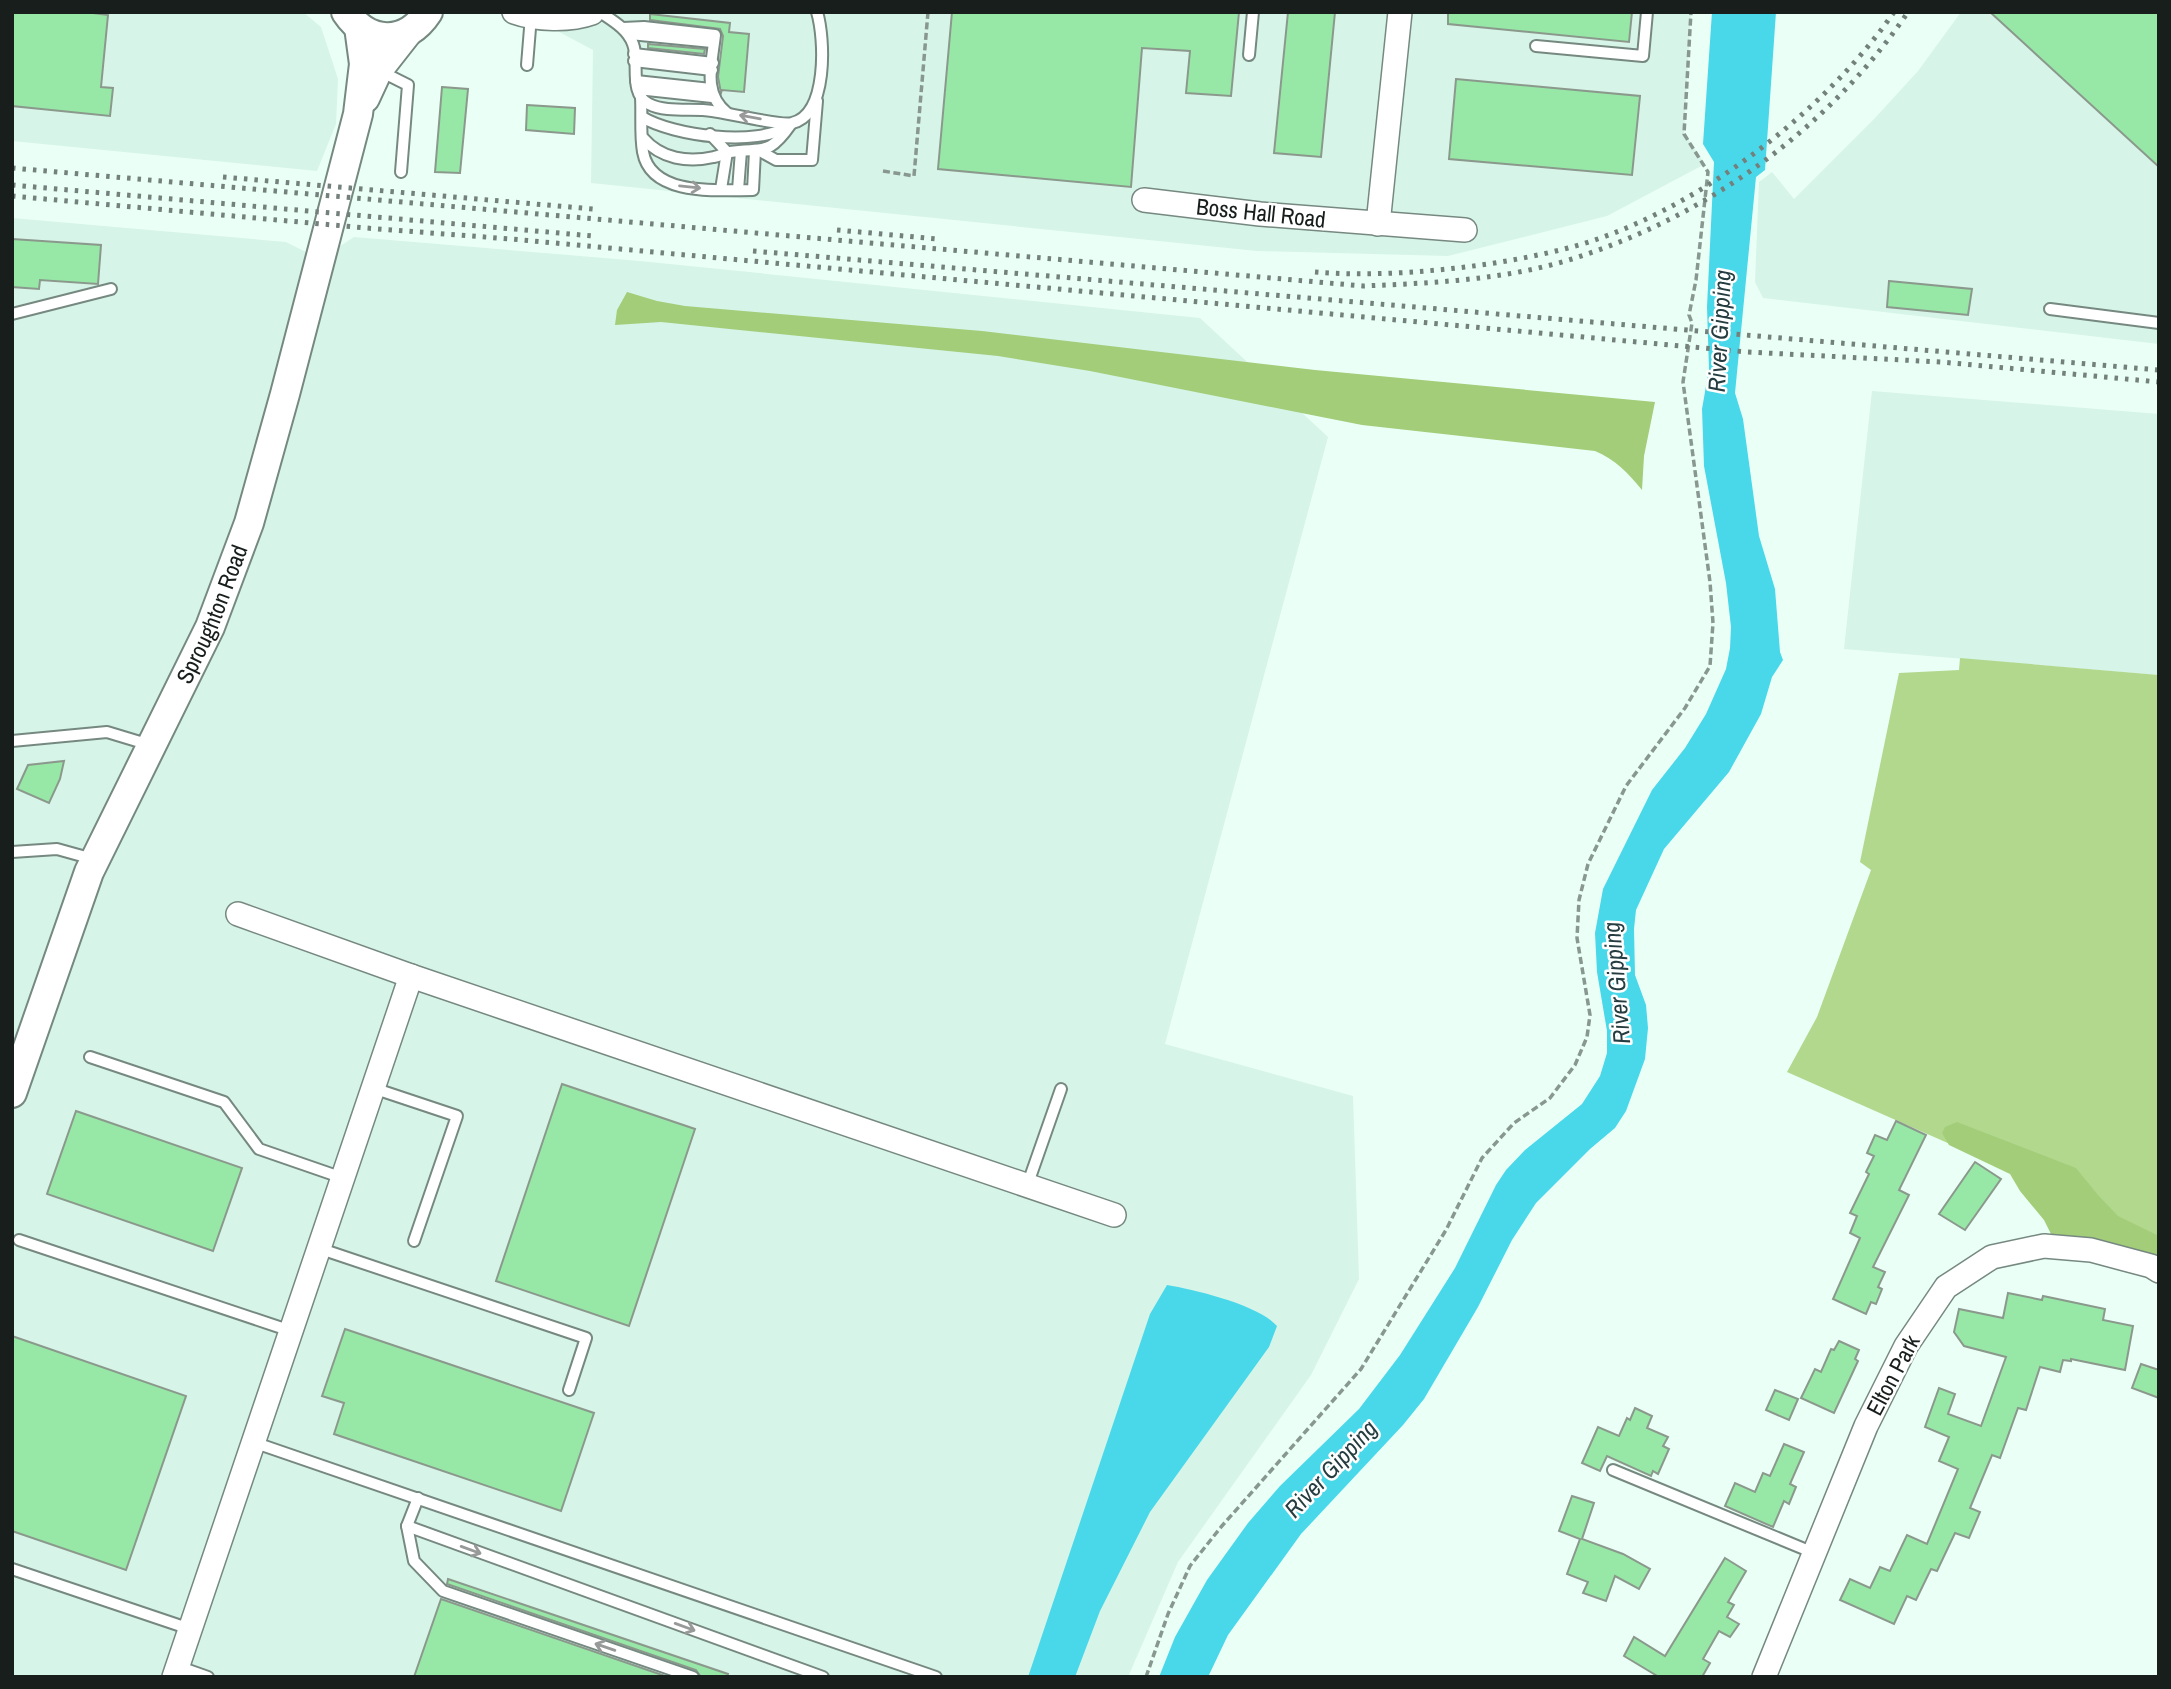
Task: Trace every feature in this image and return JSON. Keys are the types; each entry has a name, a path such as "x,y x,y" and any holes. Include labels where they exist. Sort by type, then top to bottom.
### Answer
{"street":[{"path":"1378,224 1400,12"},
{"path":"522,14 608,19"},
{"name":"Sproughton Road","path":"349,16 373,36 391,37 425,19"},
{"name":"Sproughton Road","path":"12,1093 89,872 210,627 249,523 358,114 364,64 349,16"},
{"name":"Sproughton Road","path":"358,114 379,70 425,19"},
{"name":"Boss Hall Road","path":"1144,200 1260,214 1465,230"},
{"path":"238,914 411,976 1114,1215"},
{"path":"176,1672 411,976"},
{"name":"Elton Park","path":"1764,1677 1866,1426 1900,1357 1947,1287 1992,1257 2044,1246 2091,1250 2151,1266 2159,1271"}],"lane":[{"path":"643,138 656,150 671,157 701,159 727,152 758,151 776,160 813,160 822,50 817,12"},
{"path":"1249,55 1253,12"},
{"path":"1536,46 1643,56 1647,12"},
{"path":"522,14 527,65"},
{"path":"608,19 633,44 642,117 643,153 650,170 658,178 674,185 753,190 758,151"},
{"path":"608,19 715,42 711,93 727,113"},
{"path":"634,57 712,66"},
{"path":"379,70 408,85 401,172"},
{"path":"638,89 647,103 658,107 727,113 791,124"},
{"path":"638,89 711,93"},
{"path":"642,117 652,123 682,132 758,136 781,131 805,117 817,99"},
{"path":"758,151 779,140 791,124"},
{"path":"710,134 727,152"},
{"path":"738,190 741,151"},
{"path":"721,189 727,152"},
{"path":"12,314 111,289"},
{"path":"2050,309 2159,323"},
{"path":"12,741 107,732 153,745"},
{"path":"12,852 57,849 95,860"},
{"path":"90,1057 224,1102 259,1149 343,1178"},
{"path":"373,1088 457,1116 414,1241"},
{"path":"1027,1186 1060,1088"},
{"path":"19,1240 291,1331"},
{"path":"318,1248 586,1338 569,1390"},
{"path":"253,1443 936,1677"},
{"path":"1612,1471 1814,1553"},
{"path":"418,1498 407,1526 414,1561 443,1591 693,1677"},
{"path":"407,1526 823,1677"},
{"path":"12,1569 190,1629"},
{"path":"176,1672 208,1677"}],"path":[{"path":"883,171 914,176 928,12"},
{"path":"1146,1677 1168,1614 1189,1566 1220,1527 1361,1369 1446,1230 1482,1158 1514,1123 1550,1098 1575,1065 1587,1037 1590,1015 1577,938 1579,900 1588,864 1626,786 1685,708 1710,666 1713,623 1710,582 1683,382 1692,323 1689,315 1690,304 1696,280 1708,172 1684,134 1691,12"}],"shaded area":[{"path":"12,12 303,12 321,27 338,79 336,124 317,171 12,141"},
{"path":"491,12 1691,12 1684,133 1705,164 1607,216 1448,256 1257,251 591,183 593,50 544,24"},
{"path":"1961,12 2159,12 2159,344 1763,298 1755,282 1759,182 1772,172 1794,199 1918,71"},
{"path":"12,218 286,242 320,259 354,237 640,261 1200,318 1328,437 1165,1044 1353,1096 1359,1279 1311,1375 1178,1562 1128,1677 12,1677"},
{"path":"1872,391 2159,414 2159,675 1844,649"}],"green space":[{"path":"627,292 685,306 982,331 1315,370 1655,402 1644,456 1642,490 1621,467 1595,451 1362,425 1090,371 998,356 661,322 615,325 617,310"},
{"path":"1960,658 2159,675 2159,1261 2011,1171 1787,1072 1817,1017 1871,870 1860,862 1899,673 1959,670"},
{"path":"1957,1122 2076,1168 2118,1216 2159,1236 2159,1274 2052,1236 2044,1220 2010,1174 1949,1145 1942,1133 1945,1127"}],"water":[{"name":"River Gipping","path":"1712,12 1776,12 1765,170 1756,177 1735,393 1743,419 1759,536 1775,589 1783,660 1772,677 1761,714 1729,772 1664,849 1636,910 1635,975 1646,1005 1648,1028 1645,1059 1626,1111 1615,1128 1536,1203 1512,1240 1478,1307 1424,1399 1301,1534 1228,1635 1208,1677 1159,1677 1175,1637 1207,1580 1248,1523 1280,1486 1359,1409 1400,1355 1455,1268 1506,1170 1525,1150 1582,1104 1600,1076 1607,1053 1607,1031 1597,972 1595,933 1603,889 1652,790 1685,748 1706,714 1726,669 1730,648 1731,627 1726,583 1704,466 1702,409 1709,369 1707,307 1714,162 1703,144"},
{"path":"1167,1285 1242,1305 1268,1318 1277,1326 1269,1347 1150,1512 1100,1611 1075,1677 1028,1677 1150,1314"}],"building":[{"path":"12,12 85,12 108,15 101,87 113,88 110,116 12,106"},
{"path":"952,12 1239,12 1231,96 1186,93 1190,51 1142,48 1131,187 938,169"},
{"path":"1288,12 1335,12 1321,157 1274,153"},
{"path":"1448,12 1632,12 1629,42 1448,24"},
{"path":"1990,12 2159,12 2159,167"},
{"path":"650,14 730,23 729,32 749,34 744,92 722,90 721,93 718,77 723,36 720,29 650,20"},
{"path":"648,44 705,49 704,54 648,48"},
{"path":"1456,79 1640,96 1632,175 1449,159"},
{"path":"442,87 468,89 460,173 435,172"},
{"path":"527,105 575,108 574,134 526,130"},
{"path":"12,239 101,245 98,284 40,280 39,289 12,287"},
{"path":"1889,281 1972,289 1968,315 1887,307"},
{"path":"64,761 60,779 49,803 17,789 28,765"},
{"path":"562,1084 695,1129 629,1326 496,1281"},
{"path":"76,1111 242,1168 213,1251 47,1194"},
{"path":"1896,1121 1926,1135 1899,1190 1909,1195 1873,1267 1885,1272 1878,1287 1882,1289 1876,1304 1871,1302 1866,1314 1833,1299 1860,1238 1850,1233 1857,1216 1850,1213 1869,1174 1866,1172 1874,1156 1867,1153 1875,1135 1887,1140"},
{"path":"1975,1162 2001,1179 1965,1230 1939,1214"},
{"path":"2008,1293 2042,1300 2043,1296 2105,1309 2103,1320 2133,1326 2125,1370 2071,1359 2063,1360 2060,1372 2040,1367 2026,1410 2018,1408 2000,1458 1992,1455 1970,1508 1980,1512 1969,1538 1955,1533 1937,1571 1931,1569 1916,1600 1907,1596 1894,1624 1840,1600 1850,1579 1870,1588 1880,1567 1890,1571 1907,1535 1927,1544 1958,1469 1939,1461 1949,1437 1925,1427 1939,1388 1955,1394 1948,1414 1981,1426 2006,1357 1964,1346 1954,1332 1959,1309 2003,1318"},
{"path":"345,1329 594,1413 561,1511 334,1434 344,1403 322,1396"},
{"path":"12,1336 186,1396 126,1570 12,1531"},
{"path":"1839,1341 1859,1350 1855,1359 1858,1361 1834,1413 1801,1398 1815,1369 1821,1372 1831,1349 1834,1350"},
{"path":"2141,1364 2159,1370 2159,1398 2132,1388"},
{"path":"1775,1390 1798,1399 1789,1420 1766,1410"},
{"path":"1635,1408 1652,1416 1647,1428 1668,1437 1663,1446 1669,1449 1658,1474 1653,1471 1651,1476 1607,1456 1600,1471 1582,1463 1598,1427 1619,1436"},
{"path":"1784,1444 1804,1452 1790,1484 1796,1487 1789,1504 1784,1501 1773,1527 1725,1506 1735,1483 1755,1492 1763,1473 1770,1476"},
{"path":"1572,1496 1594,1503 1582,1539 1623,1554 1650,1569 1639,1589 1615,1576 1606,1601 1583,1593 1588,1582 1567,1574 1580,1539 1559,1531"},
{"path":"1725,1558 1746,1571 1728,1602 1734,1605 1727,1617 1739,1624 1730,1637 1719,1631 1703,1659 1710,1663 1702,1677 1659,1677 1624,1656 1634,1637 1665,1656"},
{"path":"448,1579 728,1674 727,1677 701,1677 696,1670 447,1584"},
{"path":"441,1599 668,1677 414,1677"}],"railway":[{"path":"1315,272 1399,273 1480,265 1568,248 1614,233 1705,187 1750,157 1830,88 1865,50 1894,12"},
{"path":"12,168 1363,286 1442,282 1521,272 1572,259 1622,241 1670,219 1716,193 1761,164 1841,94 1908,12"},
{"path":"223,177 593,209"},
{"path":"12,185 593,236"},
{"path":"12,196 1747,352 1941,362 2159,382"},
{"path":"837,230 938,239"},
{"path":"753,251 2159,370"}]}
